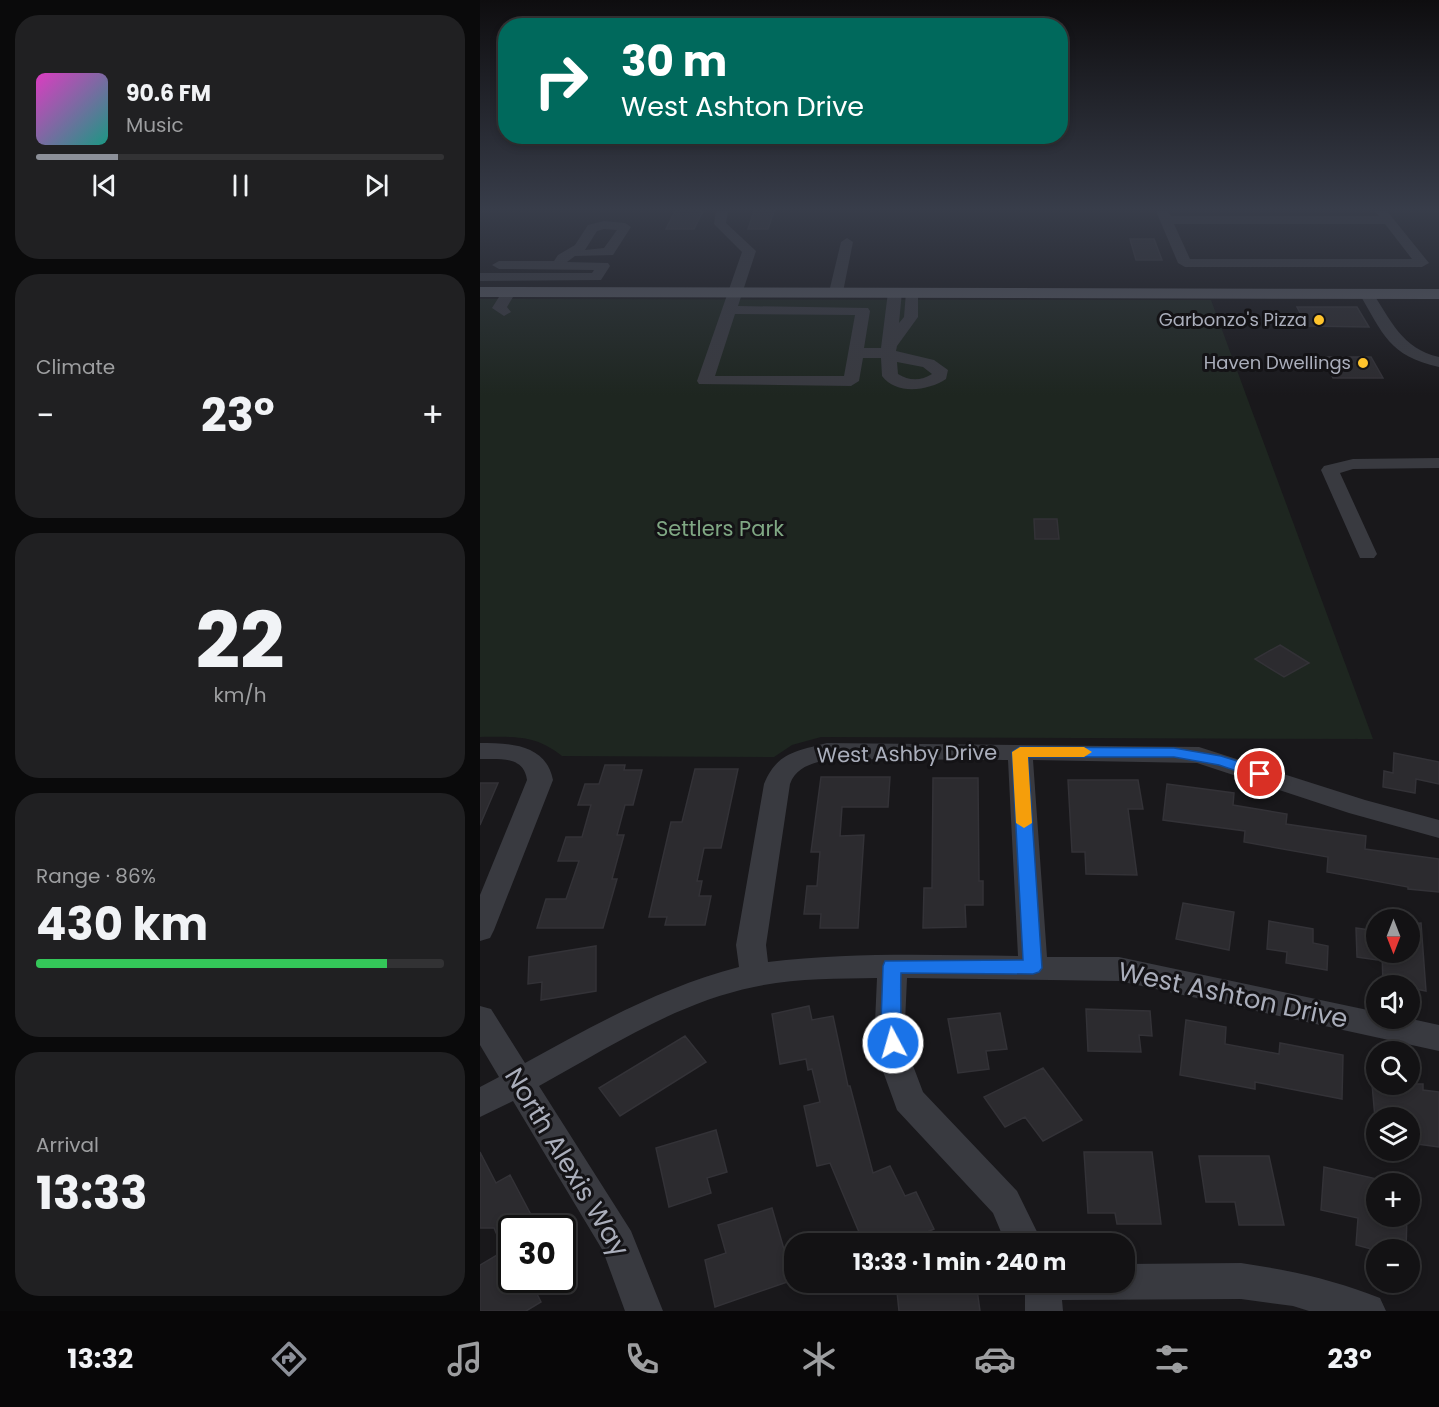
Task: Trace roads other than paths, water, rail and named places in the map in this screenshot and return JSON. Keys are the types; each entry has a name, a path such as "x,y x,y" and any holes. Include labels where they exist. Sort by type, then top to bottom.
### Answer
{"main road":[{"path":"480,292 1439,294"}],"street":[{"path":"538,272 596,277 599,272"},
{"path":"730,310 863,311 851,381 705,381 743,272"},
{"path":"836,292 840,272"},
{"path":"504,312 499,308 509,292"},
{"path":"889,349 891,323 904,292"},
{"path":"889,349 911,317 904,292"},
{"path":"1366,293 1406,352 1439,362"},
{"path":"1384,321 1404,322"},
{"path":"860,323 907,323"},
{"path":"855,352 889,349"},
{"path":"1367,554 1330,470 1353,464 1439,463"},
{"path":"480,751 508,751 534,761 540,769 540,780 480,930"},
{"name":"West Ashby Drive","path":"755,975 750,945 777,784 782,771 796,760 827,751 1198,755 1358,807 1439,829"},
{"path":"1020,752 1033,968"},
{"path":"892,966 890,1023 896,1063 909,1100 1005,1203 1020,1233"},
{"name":"West Ashton Drive","path":"480,1103 640,1015 705,988 755,975 804,969 892,966 1119,969 1439,1038"},
{"name":"North Alexis Way","path":"480,1018 618,1243 644,1311"},
{"path":"1135,1282 1241,1281 1293,1288 1367,1311"},
{"path":"1043,1293 1044,1311"}],"place":[{"name":"Garbonzo's Pizza","path":"1319,320"},
{"name":"Haven Dwellings","path":"1363,363"}],"park label":[{"name":"Settlers Park","path":"720,529"}]}
